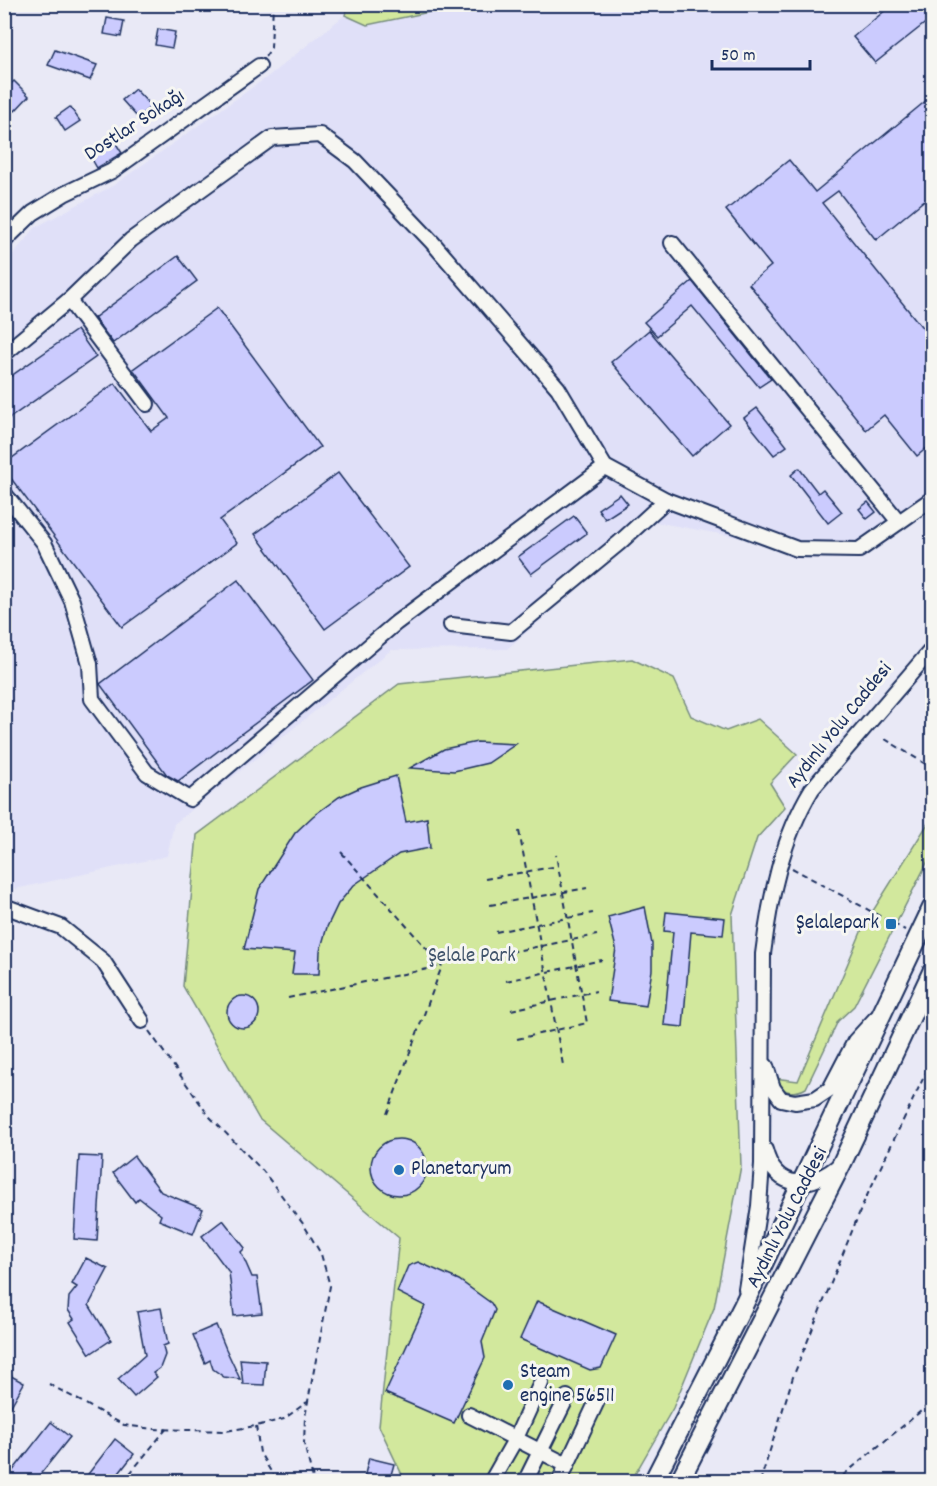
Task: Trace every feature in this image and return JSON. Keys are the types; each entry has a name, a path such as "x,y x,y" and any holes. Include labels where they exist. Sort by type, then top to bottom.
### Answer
{"main road":[{"name":"Aydınlı Yolu Caddesi","path":"653,1482 743,1305 933,908"},
{"name":"Aydınlı Yolu Caddesi","path":"680,1482 842,1163 933,972"}],"street":[{"name":"Dostlar Sokağı","path":"4,241 33,213 64,194 112,171 259,66"},
{"path":"4,354 69,300 131,240 272,138 320,135 356,160 432,242 558,388 605,467 666,500 797,549 859,550 930,501"},
{"path":"672,243 899,522"},
{"path":"69,300 147,404"},
{"path":"4,493 44,543 72,601 90,664 92,699 147,774 190,799 396,623 605,467"},
{"path":"451,625 511,632 666,500"},
{"name":"Aydınlı Yolu Caddesi","path":"743,1305 759,1206 762,1131 763,954 781,862 802,806 812,789 933,649"},
{"path":"4,906 61,927 103,961 142,1021"},
{"name":"Aydınlı Yolu Caddesi","path":"761,1048 776,1094 795,1102 815,1100 830,1089 855,1041 882,1012"},
{"name":"Aydınlı Yolu Caddesi","path":"762,1131 768,1160 774,1173 784,1180 801,1182"},
{"path":"801,1182 824,1175 842,1163"},
{"path":"491,1482 516,1438 541,1383"},
{"path":"525,1482 567,1397"},
{"path":"559,1482 598,1399"},
{"path":"468,1415 567,1465"}],"path":[{"path":"259,66 271,48 273,4"},
{"path":"885,739 933,768"},
{"path":"519,831 563,1065"},
{"path":"341,852 442,966"},
{"path":"517,1039 587,1023 556,855"},
{"path":"781,862 895,926"},
{"path":"485,879 558,866"},
{"path":"490,905 587,888"},
{"path":"496,932 593,913"},
{"path":"500,954 597,935"},
{"path":"506,981 602,960"},
{"path":"288,998 442,966"},
{"path":"387,1114 442,966"},
{"path":"511,1010 596,992"},
{"path":"142,1021 209,1116 263,1171 304,1225 321,1254 330,1286 305,1417 304,1444 314,1482"},
{"path":"760,1482 793,1377 849,1237 933,1060"},
{"path":"49,1384 124,1425 167,1428 226,1431 256,1426 284,1419 309,1400"},
{"path":"836,1482 933,1402"},
{"path":"256,1426 260,1453 277,1482"},
{"path":"123,1482 167,1428"}],"shaded area":[{"path":"463,4 932,5 932,507 858,559 655,522 507,649 391,650 174,824 167,856 15,889 5,879 4,265 36,227 114,185 266,78 345,15 367,25"}],"green space":[{"path":"348,4 463,5 367,25 345,15"},
{"name":"Şelale Park","path":"632,659 674,679 691,716 726,731 758,719 797,754 770,783 785,807 757,838 732,915 741,1166 714,1308 673,1408 631,1481 405,1481 379,1426 399,1238 259,1119 183,986 197,835 399,684"},
{"path":"932,817 932,853 854,1006 838,1021 806,1088 796,1092 783,1089 773,1078 798,1081 864,925"}],"building":[{"path":"893,4 933,4 933,17 875,63 853,37"},
{"path":"107,18 124,21 121,37 104,34"},
{"path":"158,29 175,32 172,48 155,45"},
{"path":"55,50 97,65 90,80 48,65"},
{"path":"14,81 29,96 15,111 4,101 4,90"},
{"path":"135,89 151,106 138,118 122,100"},
{"path":"933,95 933,193 876,240 838,191 822,203 933,341 933,443 917,456 884,415 866,430 749,284 771,266 726,210 789,160 815,192"},
{"path":"70,107 80,121 65,131 56,117"},
{"path":"113,139 122,153 97,168 89,154"},
{"path":"178,256 197,281 113,343 94,318"},
{"path":"692,281 771,379 759,387 692,306 657,336 644,322"},
{"path":"217,308 320,447 220,520 237,543 122,627 4,469 4,464 115,383 151,431 169,418 133,369"},
{"path":"77,330 96,357 4,422 4,381"},
{"path":"649,330 729,424 692,456 611,362"},
{"path":"757,408 787,446 774,455 744,418"},
{"path":"799,468 818,493 823,489 842,512 828,523 791,475"},
{"path":"338,473 409,567 325,629 255,534"},
{"path":"620,494 628,504 605,519 598,509"},
{"path":"868,502 876,512 867,519 859,509"},
{"path":"574,516 587,533 531,574 518,557"},
{"path":"238,580 313,680 178,781 167,775 100,684"},
{"path":"477,742 516,744 488,763 454,771 410,768 444,749"},
{"path":"396,776 406,822 427,818 430,848 399,854 354,885 338,904 327,927 320,951 319,974 292,974 295,953 244,949 259,889 295,833 339,797"},
{"path":"645,907 652,944 652,970 646,1006 608,1001 616,948 608,917"},
{"path":"666,912 725,918 723,935 691,932 683,1027 664,1025 673,932 664,931"},
{"path":"243,996 254,1001 259,1012 254,1023 243,1028 232,1023 227,1012 232,1001"},
{"name":"Planetaryum","path":"394,1139 404,1139 419,1147 425,1156 427,1167 425,1178 419,1187 404,1195 394,1195 383,1190 376,1183 371,1172 371,1162 376,1151 383,1144"},
{"path":"79,1156 102,1157 97,1241 74,1239"},
{"path":"134,1156 161,1192 203,1209 193,1234 159,1220 161,1215 139,1198 135,1202 113,1173"},
{"path":"223,1220 245,1248 241,1252 252,1277 257,1277 262,1313 234,1316 229,1272 202,1236"},
{"path":"86,1258 108,1269 89,1305 111,1340 90,1354 70,1322 74,1319 68,1310 69,1297 77,1287 72,1284"},
{"path":"418,1262 459,1280 491,1303 495,1310 482,1342 485,1358 454,1423 385,1393 425,1306 397,1292 408,1266"},
{"path":"537,1301 616,1335 601,1368 590,1370 520,1339"},
{"path":"161,1308 168,1344 163,1346 165,1355 160,1368 153,1373 157,1377 134,1397 118,1379 145,1355 137,1312"},
{"path":"216,1325 240,1379 224,1377 213,1369 210,1360 205,1363 193,1335"},
{"path":"240,1359 266,1361 264,1385 243,1384"},
{"path":"4,1372 24,1383 4,1418"},
{"path":"51,1422 70,1437 34,1482 4,1482"},
{"path":"115,1439 134,1454 112,1482 82,1482"},
{"path":"369,1458 394,1464 389,1482 363,1482"}],"place":[{"name":"Şelalepark","path":"891,924"},
{"name":"Planetaryum","path":"399,1170"},
{"name":"Steam engine 56511","path":"508,1385"}]}
